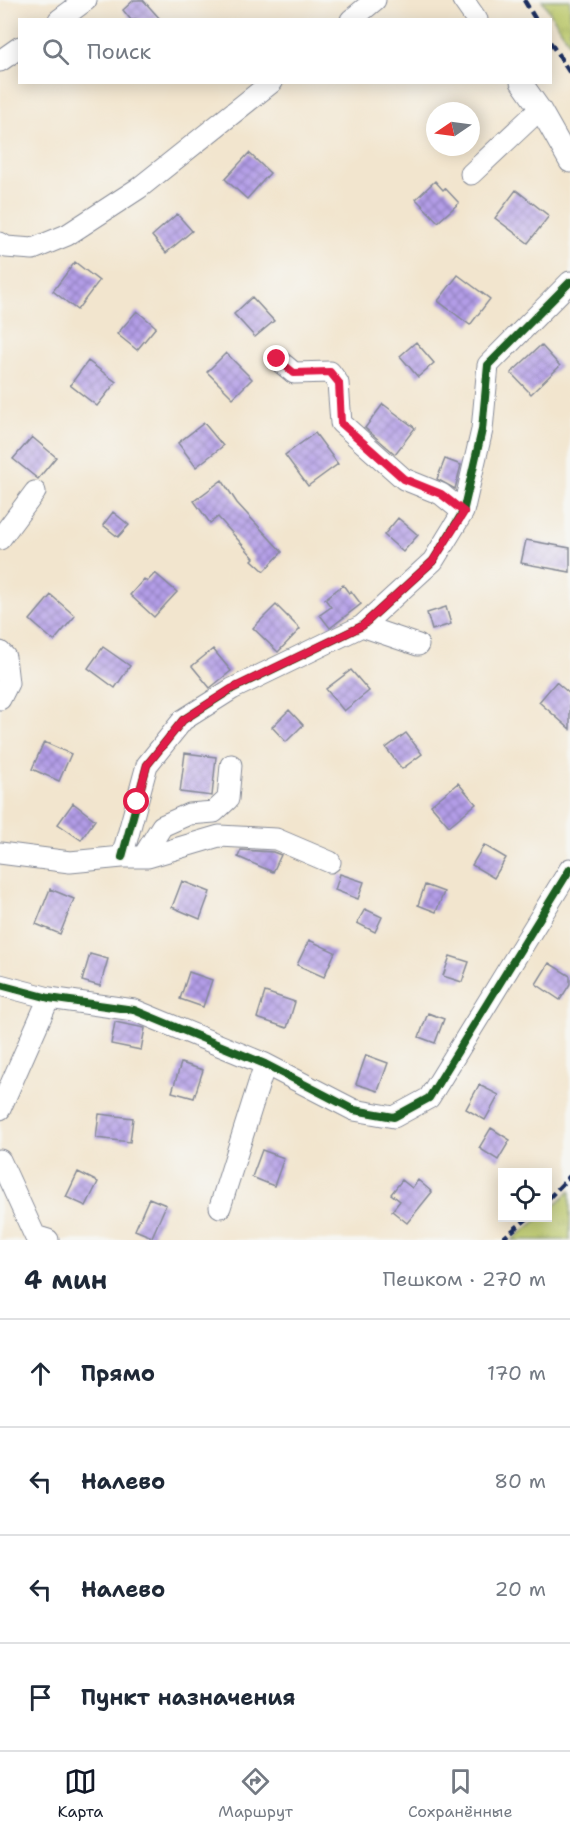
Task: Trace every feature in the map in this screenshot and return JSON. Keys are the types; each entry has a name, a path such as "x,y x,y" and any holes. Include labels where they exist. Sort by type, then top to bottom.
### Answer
{"street":[{"path":"61,18 86,0"},
{"path":"353,18 375,0"},
{"path":"463,0 476,18"},
{"path":"0,61 18,48"},
{"path":"0,243 6,247 33,249 67,235 139,188 269,84"},
{"path":"522,84 540,109 570,162"},
{"path":"471,174 540,109"},
{"path":"132,857 147,765 183,720 231,689 362,626 433,561 464,512 482,430 488,365 570,282"},
{"path":"277,359 294,373 330,372 339,383 341,423 404,479 441,494 464,512"},
{"path":"0,539 35,492"},
{"path":"362,626 418,645"},
{"path":"0,652 5,657 8,683 0,699"},
{"path":"132,857 162,826 189,814 214,812 228,799 231,765"},
{"path":"0,853 70,862 132,857 219,836 276,839 330,862"},
{"path":"0,985 50,998 134,1010 265,1064 354,1110 394,1117 429,1098 570,869"},
{"path":"0,1108 50,998"},
{"path":"220,1207 265,1064"},
{"path":"0,1160 35,1236 48,1240"}],"green space":[{"path":"542,0 570,0 570,44"},
{"path":"570,1191 570,1240 512,1240 535,1222 552,1222 552,1207"}],"building":[{"path":"134,0 143,0 159,18 129,18 123,10"},
{"path":"249,153 270,173 247,199 225,179"},
{"path":"435,181 459,203 438,222 416,199"},
{"path":"516,190 549,216 528,243 495,218"},
{"path":"177,214 192,231 166,253 152,236"},
{"path":"75,262 99,281 77,310 53,291"},
{"path":"458,275 490,299 470,325 438,301"},
{"path":"252,297 274,321 255,337 234,314"},
{"path":"137,311 156,327 137,350 117,334"},
{"path":"416,342 434,363 418,377 400,356"},
{"path":"541,345 560,366 531,394 511,373"},
{"path":"226,353 252,379 233,398 207,372"},
{"path":"88,361 116,382 97,406 70,385"},
{"path":"383,404 415,428 395,454 365,428"},
{"path":"204,423 223,446 196,467 178,443"},
{"path":"315,433 338,464 308,486 285,455"},
{"path":"32,437 56,457 38,479 13,459"},
{"path":"445,459 461,465 455,489 437,479"},
{"path":"222,480 237,503 282,552 264,571 252,560 254,558 218,517 210,523 194,501"},
{"path":"113,512 129,525 118,537 103,525"},
{"path":"398,518 418,535 403,552 384,535"},
{"path":"526,540 570,548 570,572 521,563"},
{"path":"155,573 177,592 154,617 130,595 144,579 147,582"},
{"path":"343,585 361,604 330,628 320,615 331,607 325,599"},
{"path":"51,595 75,616 54,641 30,620"},
{"path":"276,605 300,629 278,652 253,628"},
{"path":"446,607 451,624 432,630 427,613"},
{"path":"103,647 130,666 115,688 88,668"},
{"path":"213,649 231,671 210,688 192,666"},
{"path":"351,670 369,691 344,711 326,689"},
{"path":"556,682 570,694 570,729 539,702"},
{"path":"289,710 303,725 286,742 272,727"},
{"path":"406,733 422,754 402,769 386,748"},
{"path":"44,742 71,754 59,781 32,769"},
{"path":"185,753 216,757 212,796 180,792"},
{"path":"458,783 476,804 449,826 431,805"},
{"path":"73,803 95,820 81,840 58,824"},
{"path":"484,845 506,858 494,878 472,865"},
{"path":"241,850 273,852 281,855 273,872 238,857"},
{"path":"340,874 364,882 358,899 335,890"},
{"path":"182,881 210,892 200,919 172,907"},
{"path":"425,885 444,892 436,912 418,905"},
{"path":"50,889 74,899 60,934 36,924"},
{"path":"365,909 382,917 375,932 357,923"},
{"path":"309,940 335,952 324,977 297,965"},
{"path":"90,954 108,959 100,986 82,981"},
{"path":"450,956 469,962 462,982 443,976"},
{"path":"549,963 570,976 570,984 560,1000 536,984"},
{"path":"189,972 212,980 203,1007 180,999"},
{"path":"265,992 295,1002 287,1028 257,1018"},
{"path":"428,1013 444,1019 435,1043 419,1037"},
{"path":"115,1022 145,1028 141,1050 111,1044"},
{"path":"366,1055 388,1063 378,1091 356,1084"},
{"path":"181,1063 203,1070 194,1098 172,1092"},
{"path":"479,1085 499,1095 485,1120 466,1109"},
{"path":"99,1114 133,1118 130,1142 96,1138"},
{"path":"491,1128 510,1140 498,1160 479,1148"},
{"path":"262,1150 284,1158 274,1186 252,1177"},
{"path":"78,1172 98,1182 86,1206 66,1197"},
{"path":"402,1180 412,1188 418,1180 432,1192 407,1223 392,1211 400,1201 391,1194"},
{"path":"149,1198 166,1205 152,1237 135,1230"}],"railway":[{"path":"524,0 535,18"},
{"path":"552,45 570,73"},
{"path":"552,1195 570,1176"},
{"path":"501,1240 523,1222"}],"cycle path":[{"path":"122,857 147,765 183,720 232,689 362,626 433,561 463,512 482,430 488,365 570,282"},
{"path":"0,985 49,998 134,1010 265,1064 354,1110 394,1117 429,1098 570,869"}],"route":[{"path":"137,802 147,765 183,720 231,689 362,626 433,561 464,512 441,494 404,479 341,423 339,383 330,372 294,373 277,359"}]}
